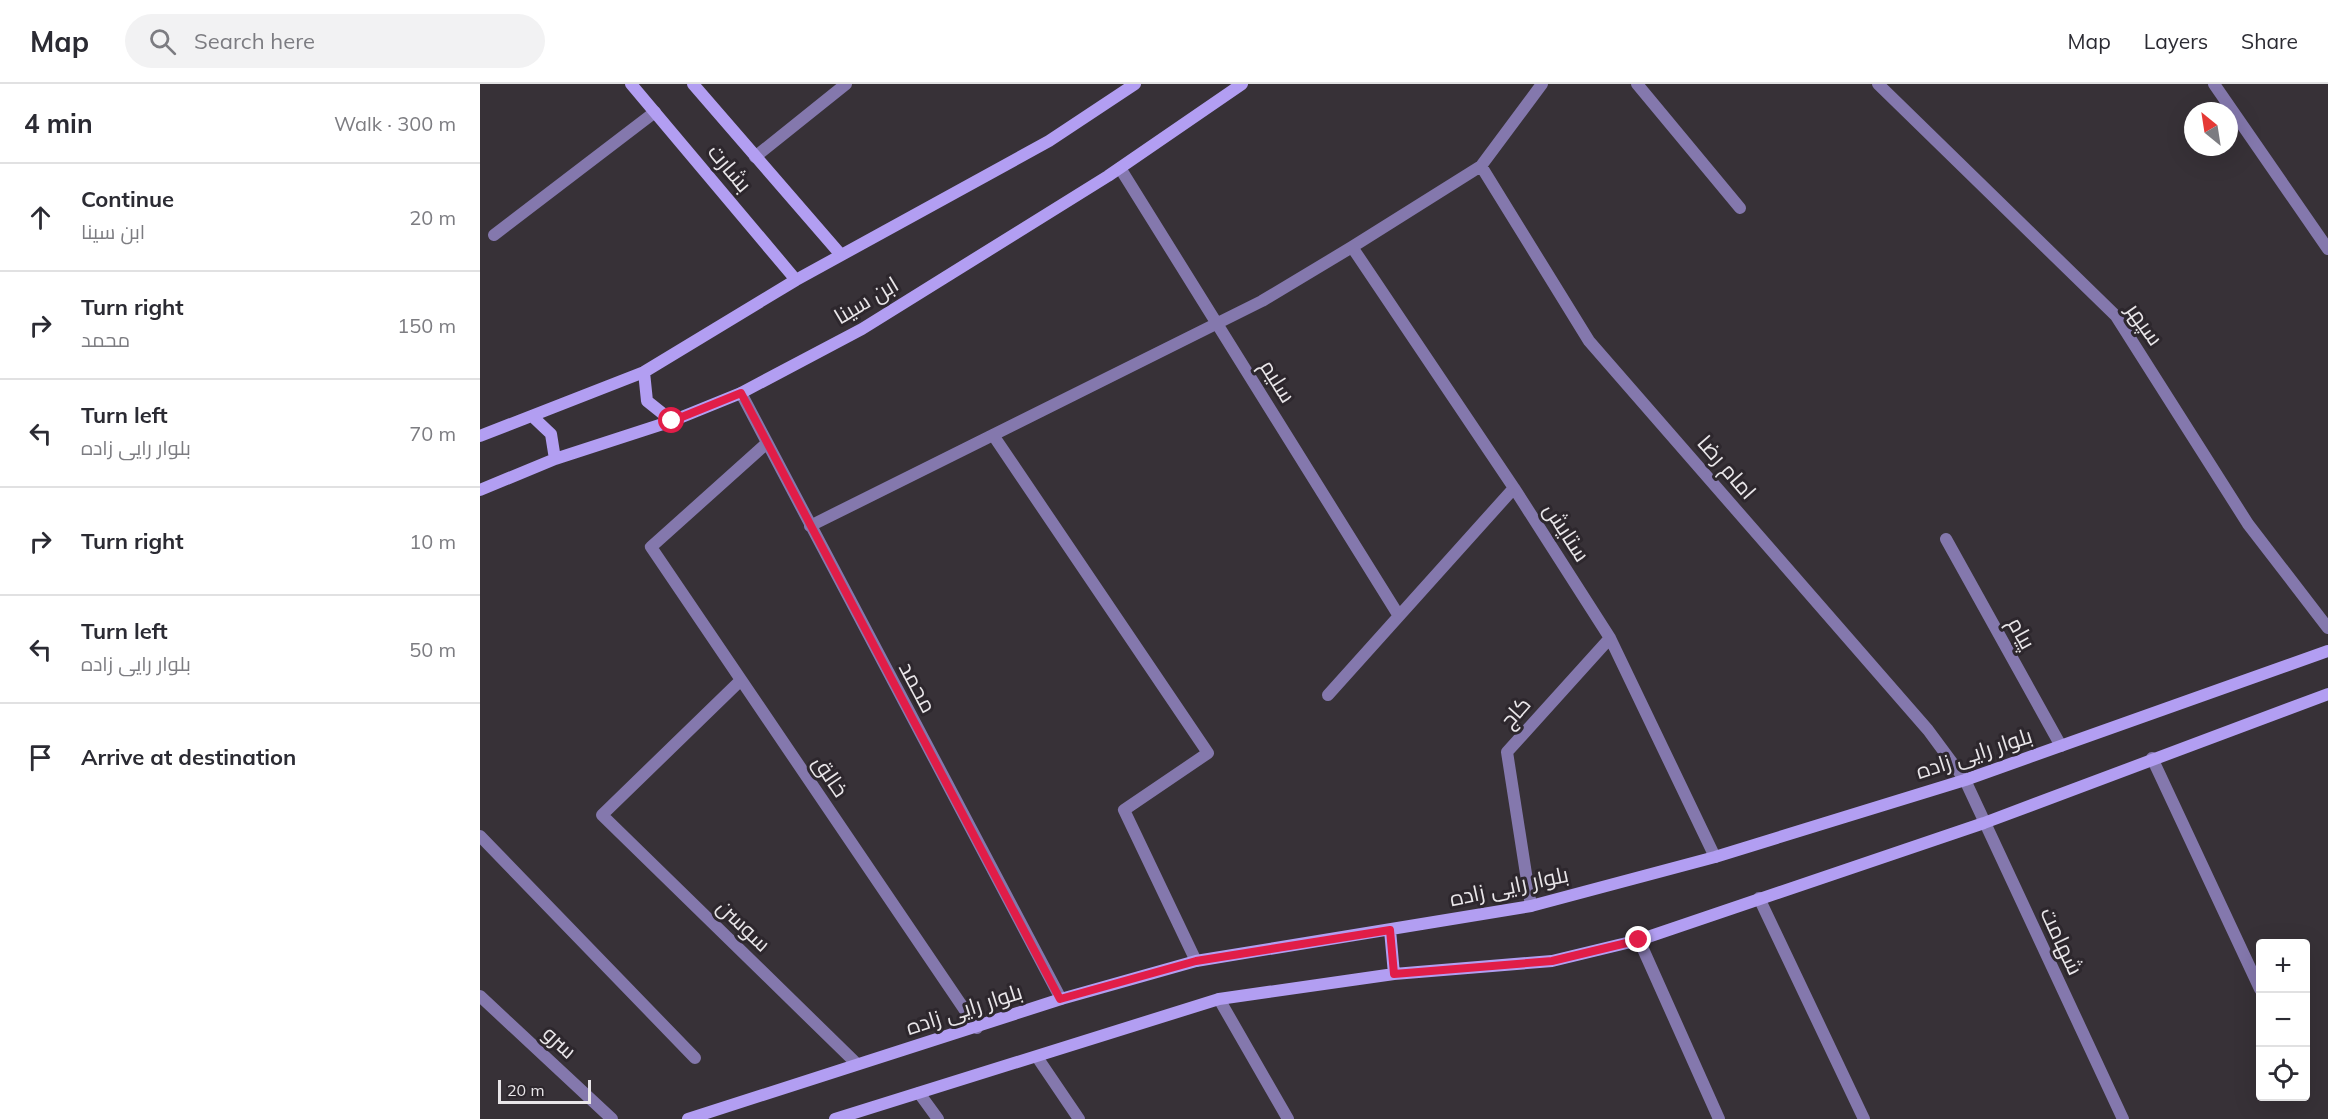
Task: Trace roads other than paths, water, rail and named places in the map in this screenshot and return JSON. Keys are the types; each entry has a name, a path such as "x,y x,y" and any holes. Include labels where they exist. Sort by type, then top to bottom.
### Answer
{"main road":[{"name":"بشارت","path":"631,84 796,280"},
{"name":"بشارت","path":"693,84 841,255"},
{"path":"480,436 644,372 796,280 1049,141 1135,84"},
{"name":"ابن سینا","path":"480,490 555,459 672,421 741,393 861,328 1120,168 1242,84"},
{"path":"644,372 647,401 672,421"},
{"path":"532,416 551,434 555,459"},
{"name":"بلوار رایی زاده","path":"688,1119 977,1028 1060,999 1196,961 1531,906 1715,857 1965,780 2328,651"},
{"path":"835,1119 1218,999 1394,974 1552,961 1639,940 1984,823 2152,758 2328,694"},
{"path":"1390,930 1394,974"}],"street":[{"path":"755,157 846,84"},
{"path":"810,526 1262,301 1352,247 1481,166 1542,84"},
{"path":"1637,84 1740,208"},
{"name":"سپهر","path":"1878,84 2116,316 2248,524 2328,628"},
{"path":"2214,84 2328,249"},
{"path":"494,235 655,112"},
{"name":"امام رضا","path":"1481,166 1589,341 1920,721 1965,780"},
{"name":"سلیم","path":"1120,168 1399,616"},
{"name":"ستایش","path":"1352,247 1514,488 1610,638 1715,857"},
{"name":"محمد","path":"741,393 1060,999"},
{"path":"993,435 1208,753 1124,810 1196,961"},
{"name":"خالق","path":"767,443 651,547 977,1028"},
{"path":"1328,695 1514,488"},
{"name":"پیام","path":"1946,539 2061,746"},
{"name":"کاج","path":"1531,906 1507,752 1610,638"},
{"name":"سوسن","path":"741,680 602,815 857,1064"},
{"path":"2152,758 2256,980"},
{"name":"شهامت","path":"1965,780 2122,1119"},
{"path":"480,836 695,1058"},
{"path":"1759,898 1864,1119"},
{"path":"1639,940 1719,1119"},
{"name":"سرو","path":"480,996 612,1119"},
{"path":"1218,999 1288,1119"},
{"path":"1037,1057 1079,1119"},
{"path":"919,1093 938,1119"}]}
